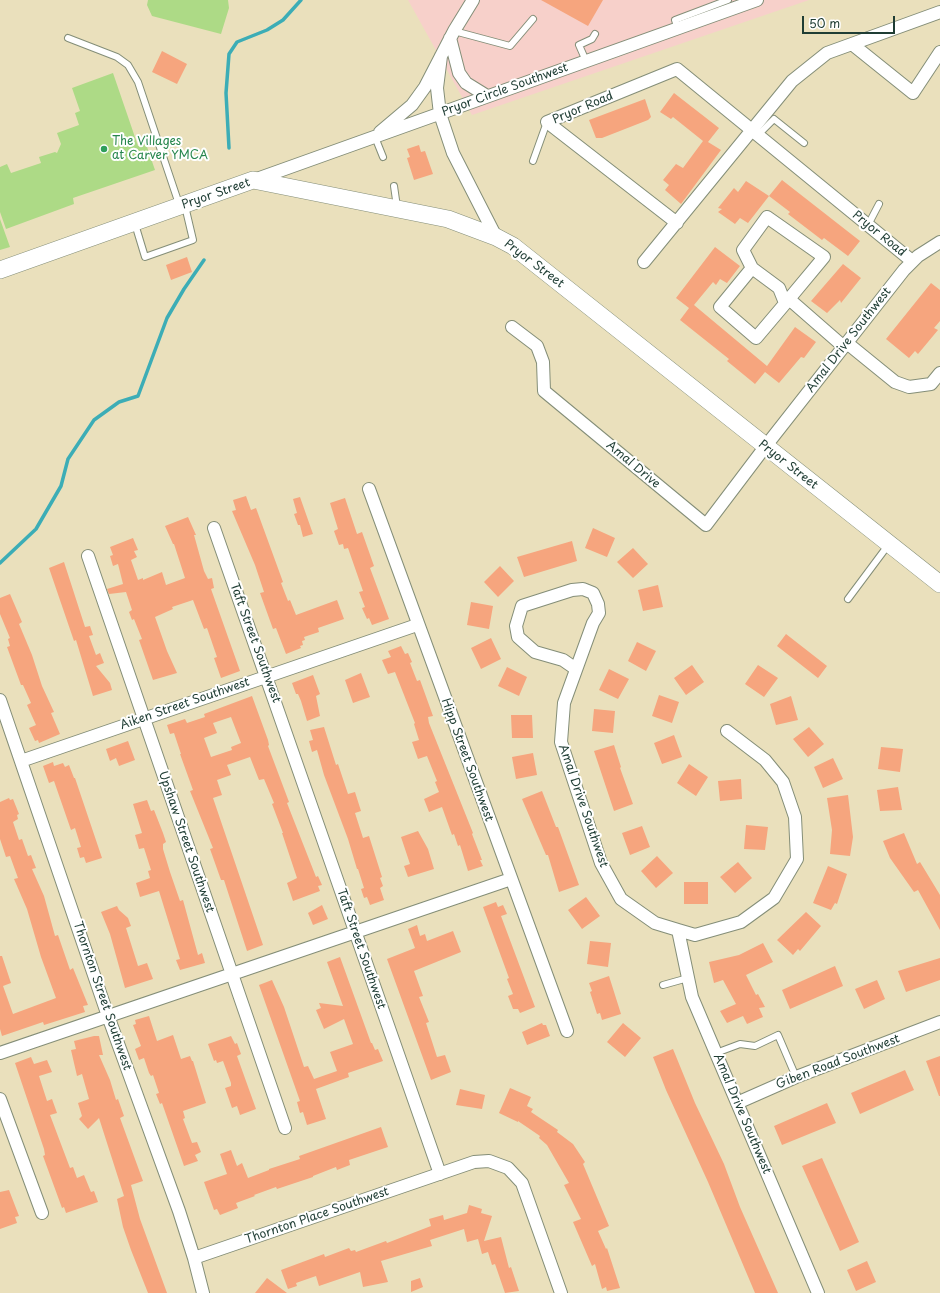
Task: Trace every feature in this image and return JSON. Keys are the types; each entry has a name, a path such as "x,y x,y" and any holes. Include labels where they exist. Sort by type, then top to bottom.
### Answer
{"main road":[{"name":"Pryor Street","path":"0,270 253,180 448,219 496,237 513,246 940,584"}],"street":[{"path":"375,137 412,105 425,87 452,34 473,0"},
{"name":"Pryor Circle Southwest","path":"253,180 678,29 752,1"},
{"path":"644,262 756,133 792,81 827,53 940,12"},
{"path":"452,34 459,73 466,83 487,96"},
{"path":"852,44 913,93 940,52"},
{"path":"441,56 437,88 440,114 453,153 496,237"},
{"name":"Pryor Road","path":"677,223 547,122 677,69 912,262"},
{"path":"752,268 720,307 756,338 787,301 824,256 767,218 743,250 752,268 779,288 787,301 895,382 909,387 935,387 940,373"},
{"name":"Amal Drive Southwest","path":"765,447 912,262 933,245 940,242"},
{"name":"Amal Drive","path":"512,327 537,346 543,362 544,391 706,525 765,447"},
{"name":"Hipp Street Southwest","path":"369,490 567,1031"},
{"name":"Taft Street Southwest","path":"214,528 440,1174"},
{"name":"Upshaw Street Southwest","path":"88,556 285,1128"},
{"name":"Amal Drive Southwest","path":"576,669 563,660 535,652 518,637 516,626 522,606 572,590 583,589 593,593 598,604 599,613 593,623 564,703 561,742 601,863 620,899 655,923 695,935 741,922 774,898 798,859 795,817 783,782 765,760 727,731"},
{"name":"Aiken Street Southwest","path":"21,761 417,624"},
{"name":"Thornton Street Southwest","path":"0,700 108,1016 179,1211 203,1293"},
{"path":"0,1054 511,879"},
{"name":"Amal Drive Southwest","path":"678,930 692,997 818,1293"},
{"name":"Giben Road Southwest","path":"737,1103 796,1077 940,1022"},
{"path":"0,1099 42,1213"},
{"path":"440,1174 474,1162 489,1161 508,1168 522,1183 561,1293"},
{"name":"Thornton Place Southwest","path":"194,1258 440,1174"}],"lane":[{"path":"678,29 675,20 728,0"},
{"path":"452,34 510,46 533,20"},
{"path":"586,61 580,45 592,39 595,34"},
{"path":"68,38 117,57 128,65 138,82 194,240 145,257 134,222"},
{"path":"756,133 774,119 804,143"},
{"path":"534,161 547,122"},
{"path":"375,137 382,157"},
{"path":"394,186 398,209"},
{"path":"868,225 879,204"},
{"path":"848,599 889,544"},
{"path":"663,985 688,978"},
{"path":"716,1053 740,1044 755,1046 778,1035 796,1077"}],"shaded area":[{"path":"408,0 809,0 472,115"}],"green space":[{"path":"148,0 228,0 229,8 221,34 152,16 147,5"},
{"name":"The Villages at Carver YMCA","path":"113,73 138,146 146,144 155,170 73,198 74,204 6,229 0,212 0,167 7,164 11,173 41,163 39,157 55,152 57,153 61,144 57,133 79,125 75,113 80,111 72,88"},
{"path":"0,219 10,247 0,250"}],"building":[{"path":"541,0 603,0 588,26"},
{"path":"162,51 187,64 177,84 152,72"},
{"path":"674,93 719,128 708,142 721,150 681,204 665,190 669,185 663,180 676,164 683,168 703,141 673,117 671,119 660,112"},
{"path":"645,99 651,117 648,120 602,138 596,138 589,120"},
{"path":"419,145 421,152 425,151 433,174 414,180 407,158 410,157 407,149"},
{"path":"782,180 860,241 848,256 824,238 822,240 788,214 790,212 769,196"},
{"path":"746,181 769,196 748,223 740,218 735,224 718,212 722,209 718,208 734,188 738,192"},
{"path":"715,247 740,266 727,283 720,279 716,285 713,282 694,305 767,366 795,327 816,342 804,358 801,357 779,383 765,372 755,384 727,361 729,359 680,320 689,308 676,298"},
{"path":"187,257 192,272 171,280 166,265"},
{"path":"843,264 861,278 841,303 840,300 827,313 811,301"},
{"path":"931,283 940,290 940,321 934,328 938,330 918,354 915,351 909,358 886,339"},
{"path":"246,496 251,510 256,508 283,582 281,583 288,601 290,600 296,615 337,600 344,619 318,628 319,632 304,637 305,640 302,641 303,645 300,646 301,648 286,654 276,628 273,629 260,593 264,592 255,565 232,511 236,510 233,500"},
{"path":"300,497 313,534 303,537 300,525 298,525 294,514 297,513 293,499"},
{"path":"345,498 357,534 362,532 374,566 370,568 389,619 372,625 369,618 367,619 362,608 365,607 359,592 363,591 348,548 344,549 343,544 339,545 334,531 338,529 330,503"},
{"path":"188,517 196,535 194,535 204,571 208,579 212,578 214,588 211,589 240,671 221,678 214,658 217,657 207,628 204,629 193,600 172,607 173,609 155,617 167,651 177,673 153,680 139,640 142,639 134,619 132,620 129,612 132,610 126,592 109,594 107,589 123,584 118,564 113,566 110,556 113,555 110,547 133,538 138,550 134,551 137,557 131,560 138,580 143,578 143,580 162,572 166,585 185,578 174,544 165,526"},
{"path":"593,528 615,538 607,557 585,548"},
{"path":"572,541 577,561 524,577 517,557"},
{"path":"633,548 648,564 633,578 617,562"},
{"path":"64,562 85,627 90,626 93,635 89,636 96,655 100,653 104,663 96,666 110,683 112,690 93,696 76,640 74,641 49,568"},
{"path":"500,566 514,581 498,597 484,582"},
{"path":"658,585 663,607 643,611 638,590"},
{"path":"10,594 22,622 19,624 32,655 42,686 54,712 51,713 60,734 39,743 38,740 35,741 29,728 36,725 27,705 31,703 23,685 21,685 7,647 10,646 8,639 10,638 0,614 0,598"},
{"path":"471,602 493,606 489,629 467,625"},
{"path":"786,634 827,666 818,678 777,646"},
{"path":"491,638 501,659 481,669 471,648"},
{"path":"637,642 656,651 646,671 628,661"},
{"path":"401,646 405,654 408,653 417,681 420,680 433,716 428,717 429,723 473,833 472,834 483,866 468,871 460,845 458,846 454,834 452,835 442,807 429,812 424,799 439,792 435,782 437,781 427,756 418,759 412,742 419,740 414,724 415,723 395,672 388,674 382,660 391,657 388,651"},
{"path":"692,665 704,682 686,695 674,678"},
{"path":"758,665 778,678 764,697 745,684"},
{"path":"507,667 527,677 519,696 498,686"},
{"path":"609,669 629,679 618,699 599,690"},
{"path":"361,673 370,697 353,703 345,680"},
{"path":"313,675 320,694 316,696 320,716 307,721 301,701 298,694 296,694 292,683"},
{"path":"659,695 679,702 672,723 652,716"},
{"path":"252,696 268,740 268,746 289,802 287,803 316,877 318,876 322,885 318,886 320,891 293,901 287,883 297,878 272,804 274,803 264,779 259,780 250,757 227,765 231,775 217,780 222,795 213,798 263,945 247,951 224,880 221,880 210,849 213,848 190,791 193,790 174,733 170,734 167,725 185,719 187,723 205,717 204,714","holes":["231,717 241,743 231,747 232,750 211,757 204,738 217,733 213,723"]},
{"path":"791,696 798,720 776,725 770,704"},
{"path":"594,709 615,711 613,733 592,731"},
{"path":"511,715 532,715 533,738 512,738"},
{"path":"324,727 336,765 338,764 348,794 355,792 361,811 355,813 363,838 369,836 382,877 380,878 383,886 380,888 384,900 370,905 367,897 364,898 361,889 364,888 358,869 324,775 317,750 312,752 309,741 313,740 310,730"},
{"path":"809,727 824,744 808,757 793,739"},
{"path":"674,735 682,757 662,764 654,743"},
{"path":"128,741 135,760 119,766 116,758 110,761 106,749"},
{"path":"614,745 621,767 620,768 633,804 614,811 594,751"},
{"path":"881,747 903,749 900,772 878,769"},
{"path":"533,753 537,775 516,779 512,757"},
{"path":"833,758 843,779 823,788 814,767"},
{"path":"53,762 54,766 63,763 65,767 69,765 75,778 102,858 86,863 84,857 80,858 77,848 81,847 75,828 71,830 54,781 49,783 43,766"},
{"path":"689,764 708,777 696,796 677,783"},
{"path":"741,779 742,799 720,801 718,781"},
{"path":"898,787 902,810 880,811 877,790"},
{"path":"542,791 556,827 558,827 579,885 559,892 548,855 546,855 522,799"},
{"path":"848,795 853,837 850,856 830,854 832,830 827,798"},
{"path":"9,798 10,800 13,799 19,814 17,815 18,819 13,822 19,840 22,839 28,856 31,855 36,868 32,869 44,896 55,936 58,935 70,970 73,968 88,1005 83,1006 85,1012 44,1025 43,1022 2,1036 0,1029 0,956 2,956 11,983 3,986 13,1014 56,998 41,957 27,909 14,879 18,878 10,856 6,857 0,839 0,802"},
{"path":"147,800 151,811 154,810 163,833 166,842 163,844 163,849 170,872 180,901 183,900 198,955 202,953 205,963 180,970 176,960 180,959 159,891 140,897 136,883 150,878 148,871 151,870 144,848 139,849 135,835 142,833 133,804"},
{"path":"746,825 768,827 765,850 744,849"},
{"path":"642,826 650,847 630,855 622,833"},
{"path":"418,831 428,849 434,869 408,877 404,866 410,864 401,837"},
{"path":"904,833 917,864 920,862 940,895 940,930 918,890 914,892 890,858 883,841"},
{"path":"657,856 673,873 656,888 641,871"},
{"path":"738,862 752,878 735,893 720,877"},
{"path":"828,866 847,874 837,904 835,903 831,910 813,903"},
{"path":"684,882 708,882 708,904 684,904"},
{"path":"586,897 600,916 582,929 568,910"},
{"path":"496,902 498,907 503,905 507,914 501,916 535,1007 520,1013 518,1009 513,1009 508,996 513,994 507,979 509,978 483,907"},
{"path":"322,905 328,919 313,925 308,913"},
{"path":"117,906 119,910 128,918 131,926 126,928 138,966 147,963 153,979 125,988 110,934 101,912"},
{"path":"806,912 821,926 800,951 798,949 793,955 777,940"},
{"path":"417,925 420,936 425,934 427,941 453,931 461,952 414,971 423,996 419,997 429,1022 426,1023 437,1057 445,1055 451,1072 431,1080 387,959 415,948 408,929"},
{"path":"590,941 611,943 608,967 587,964"},
{"path":"763,943 773,962 746,975 756,995 758,994 765,1007 759,1008 763,1017 747,1024 743,1016 727,1023 720,1011 736,1004 723,980 714,983 709,962 739,955"},
{"path":"340,957 371,1043 375,1050 378,1049 383,1061 348,1073 349,1077 316,1089 326,1119 307,1125 303,1112 300,1113 297,1102 300,1101 259,985 272,980 284,1007 304,1067 308,1066 314,1079 337,1071 330,1052 353,1044 344,1019 324,1029 316,1010 321,1008 319,1003 343,1006 327,962"},
{"path":"940,958 940,980 906,992 898,971"},
{"path":"835,966 843,986 790,1009 782,990"},
{"path":"609,976 621,1014 602,1020 600,1013 597,1014 590,992 592,991 589,983"},
{"path":"877,980 885,999 864,1009 855,989"},
{"path":"149,1016 157,1041 173,1035 181,1059 190,1056 193,1061 206,1103 183,1111 185,1118 183,1119 192,1143 197,1142 201,1152 195,1155 198,1161 184,1166 162,1103 160,1104 156,1094 159,1093 153,1075 151,1076 149,1073 144,1058 139,1060 135,1049 141,1046 133,1025 136,1024 135,1020"},
{"path":"542,1023 543,1025 546,1025 550,1036 527,1045 522,1032"},
{"path":"623,1023 641,1038 625,1057 607,1042"},
{"path":"99,1036 103,1055 99,1055 110,1080 116,1100 118,1099 124,1116 120,1118 143,1181 131,1185 140,1219 167,1293 148,1293 131,1250 123,1227 117,1199 124,1196 99,1118 88,1129 79,1119 82,1116 78,1103 89,1099 82,1074 77,1076 71,1050 76,1049 74,1041"},
{"path":"231,1036 235,1044 237,1043 241,1054 237,1056 256,1109 240,1115 237,1106 232,1108 225,1088 231,1086 231,1083 223,1061 217,1063 216,1060 214,1061 208,1044"},
{"path":"673,1049 695,1103 724,1164 740,1207 778,1293 755,1293 708,1182 666,1090 653,1057"},
{"path":"940,1056 940,1096 939,1096 926,1061"},
{"path":"31,1057 34,1064 47,1060 52,1072 39,1076 47,1101 52,1099 57,1113 50,1115 70,1168 73,1167 77,1178 84,1175 91,1192 94,1191 98,1202 66,1213 64,1207 62,1208 43,1156 45,1155 44,1149 15,1063"},
{"path":"905,1070 914,1090 860,1114 851,1093"},
{"path":"510,1088 531,1097 527,1106 533,1109 531,1112 558,1130 557,1132 573,1144 585,1162 583,1164 609,1226 598,1231 606,1249 607,1248 620,1288 607,1291 606,1287 602,1289 595,1264 592,1266 573,1222 581,1219 564,1185 569,1183 547,1145 539,1138 540,1136 518,1121 499,1113"},
{"path":"460,1089 485,1095 482,1109 456,1105"},
{"path":"827,1103 836,1123 782,1145 774,1126"},
{"path":"381,1127 388,1147 349,1160 350,1165 337,1170 336,1167 313,1177 277,1189 276,1187 254,1195 255,1196 236,1203 238,1208 220,1215 217,1209 214,1210 204,1182 227,1174 220,1154 231,1150 237,1166 242,1163 248,1178 269,1169 300,1159 299,1156"},
{"path":"822,1158 859,1242 840,1251 802,1166"},
{"path":"9,1190 19,1216 15,1217 17,1223 0,1229 0,1192"},
{"path":"469,1205 482,1209 481,1213 492,1216 484,1241 501,1237 509,1268 511,1267 519,1291 505,1293 495,1264 492,1265 488,1252 482,1254 478,1239 467,1242 464,1229 430,1240 432,1246 381,1261 388,1282 363,1287 360,1272 319,1286 316,1276 296,1283 297,1286 288,1289 281,1270 324,1254 325,1257 349,1248 351,1251 355,1250 356,1252 386,1241 387,1243 431,1226 429,1219 443,1215 444,1220 467,1213"},
{"path":"867,1261 876,1282 856,1291 847,1270"},
{"path":"267,1278 287,1293 255,1293"},
{"path":"420,1278 423,1287 411,1292 411,1281"}],"waterway":[{"path":"229,148 226,93 229,54 237,42 267,30 283,20 301,0"},
{"path":"0,563 36,529 61,486 68,459 94,420 119,402 138,396 167,318 184,289 204,260"}],"place":[{"name":"The Villages at Carver YMCA","path":"104,149"}]}
